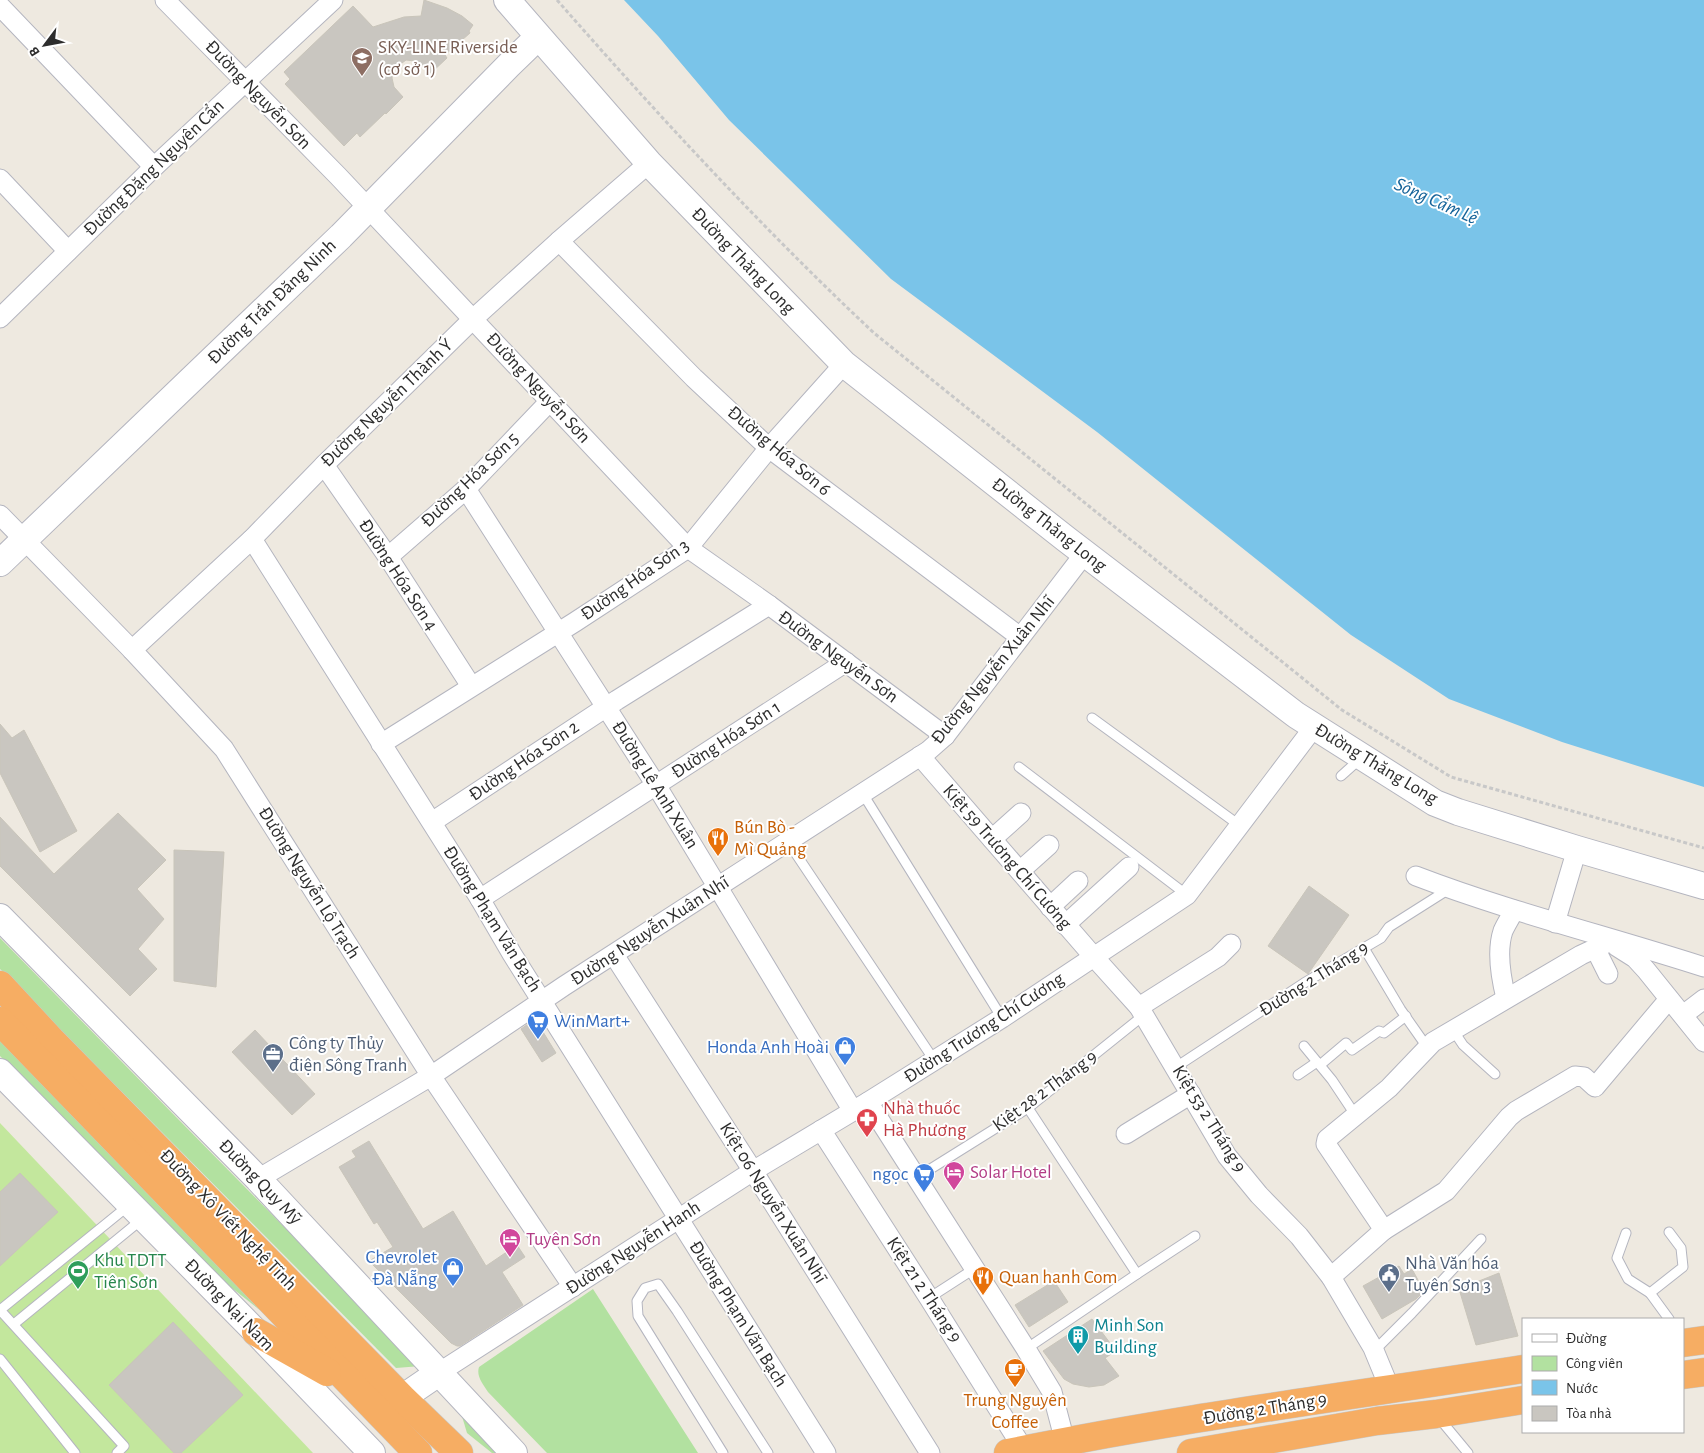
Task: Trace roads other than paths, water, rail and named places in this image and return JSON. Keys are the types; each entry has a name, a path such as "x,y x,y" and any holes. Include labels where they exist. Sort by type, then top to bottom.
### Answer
{"highway":[{"name":"Đường Xô Viết Nghệ Tĩnh","path":"0,985 51,1040 402,1398 459,1453"},
{"name":"Đường Xô Viết Nghệ Tĩnh","path":"0,1021 418,1453"},
{"path":"256,1332 353,1387"},
{"name":"Đường 2 Tháng 9","path":"1016,1451 1067,1447 1390,1389 1522,1369"},
{"path":"1684,1375 1704,1372"},
{"name":"Đường 2 Tháng 9","path":"1190,1453 1377,1421 1522,1400"}],"street":[{"name":"Đường Nguyễn Sơn","path":"165,0 473,319 688,548 769,605 945,736"},
{"name":"Đường Đặng Nguyên Cẩn","path":"0,318 154,167 333,0"},
{"name":"Đường Thăng Long","path":"507,0 648,163 844,364 1085,553 1314,727 1435,803 1576,849 1704,886"},
{"path":"0,6 154,167"},
{"name":"Đường Trần Đăng Ninh","path":"0,563 368,209 538,37"},
{"name":"Đường Nguyễn Thành Ý","path":"132,650 252,539 324,465 473,319 559,240 648,163"},
{"path":"0,179 68,251"},
{"name":"Đường Hóa Sơn 6","path":"559,240 694,378 769,448 1020,637"},
{"name":"Đường Hóa Sơn 3","path":"381,744 688,548 769,448 844,364"},
{"name":"Đường Hóa Sơn 5","path":"388,556 466,489 550,401"},
{"name":"Đường Hóa Sơn 4","path":"324,465 388,556 471,686"},
{"name":"Đường Lê Anh Xuân","path":"466,489 860,1107"},
{"name":"Đường Nguyễn Lộ Trạch","path":"0,515 132,650 224,750 431,1076 573,1287"},
{"name":"Đường Phạm Văn Bạch","path":"252,539 432,822 512,954 826,1453"},
{"name":"Đường Nguyễn Xuân Nhĩ","path":"258,1180 431,1076 542,1001 920,756 945,736 1085,553"},
{"name":"Đường Hóa Sơn 2","path":"432,822 605,707 769,605"},
{"name":"Đường Hóa Sơn 1","path":"480,899 846,662"},
{"name":"Đường Trương Chí Cương","path":"860,1107 1002,1018 1187,895 1314,727"},
{"name":"Kiệt 59 Trương Chí Cương","path":"920,756 1094,957"},
{"path":"992,839 1021,813"},
{"path":"1020,871 1048,845"},
{"path":"1555,922 1576,849"},
{"path":"1065,925 1129,867"},
{"path":"1416,876 1450,889 1555,922 1635,958 1704,1042"},
{"path":"1050,907 1078,881"},
{"path":"1506,998 1500,963 1500,943 1503,930 1514,910"},
{"name":"Đường Quy Mỹ","path":"0,917 258,1180 514,1453"},
{"path":"1602,942 1608,974"},
{"path":"1384,1230 1334,1157 1326,1144 1326,1139 1400,1078 1427,1047 1602,942 1704,967"},
{"path":"1142,1011 1218,957 1231,944"},
{"name":"Kiệt 06 Nguyễn Xuân Nhĩ","path":"614,955 754,1170 930,1453"},
{"name":"Kiệt 53 2 Tháng 9","path":"1094,957 1142,1011 1227,1156 1299,1236 1331,1277 1374,1351 1390,1389"},
{"path":"1331,1277 1384,1230 1446,1191 1516,1111 1575,1076 1584,1077 1595,1087 1669,999"},
{"path":"1683,1015 1704,1000"},
{"name":"Đường Nại Nam","path":"0,1072 256,1332 372,1453"},
{"path":"1126,1134 1191,1094"},
{"path":"860,1107 916,1178 1026,1349 1052,1392 1067,1447"},
{"name":"Đường Nguyễn Hanh","path":"402,1398 754,1170 860,1107"},
{"name":"Kiệt 21 2 Tháng 9","path":"821,1130 929,1298 1016,1451"}],"lane":[{"path":"1092,718 1239,825"},
{"path":"1340,776 1362,757"},
{"path":"1019,767 1187,895"},
{"path":"862,794 1002,1018"},
{"path":"788,842 934,1060"},
{"name":"Đường 2 Tháng 9","path":"1176,1067 1304,983 1381,938 1389,927 1450,889"},
{"path":"1364,948 1427,1047"},
{"name":"Kiệt 28 2 Tháng 9","path":"916,1178 1028,1108 1142,1011"},
{"path":"1298,1075 1318,1064 1346,1043 1352,1050 1379,1031 1384,1033 1406,1016"},
{"path":"1453,1030 1463,1045 1495,1074"},
{"path":"1304,1046 1332,1080 1356,1116"},
{"path":"1028,1108 1137,1274"},
{"path":"117,1453 124,1446 0,1310 137,1211"},
{"path":"14,1324 137,1211"},
{"path":"1650,1293 1683,1267 1681,1248 1669,1232"},
{"path":"1626,1234 1617,1258 1628,1279 1650,1293 1668,1318"},
{"path":"1026,1349 1195,1236"},
{"path":"1374,1351 1481,1239"},
{"path":"929,1298 974,1270"},
{"path":"723,1453 638,1316 637,1301 645,1288 658,1284 768,1453"},
{"path":"0,1359 74,1453"},
{"path":"1436,1414 1468,1453"}],"water":[{"name":"Sông Cẩm Lệ","path":"624,0 1704,0 1704,787 1562,742 1449,699 1351,635 1097,432 891,279 729,120 658,36"}],"place":[{"name":"SKY-LINE Riverside (cơ sở 1)","path":"362,77"},
{"name":"Bún Bò - Mì Quảng","path":"718,857"},
{"name":"WinMart+","path":"538,1040"},
{"name":"Honda Anh Hoài","path":"845,1066"},
{"name":"Công ty Thủy điện Sông Tranh","path":"273,1073"},
{"name":"Nhà thuốc Hà Phương","path":"867,1138"},
{"name":"Solar Hotel","path":"954,1191"},
{"name":"ngọc","path":"924,1193"},
{"name":"Tuyên Sơn","path":"510,1258"},
{"name":"Chevrolet Đà Nẵng","path":"453,1287"},
{"name":"Khu TDTT Tiên Sơn","path":"78,1290"},
{"name":"Nhà Văn hóa Tuyên Sơn 3","path":"1389,1293"},
{"name":"Quan hanh Com","path":"983,1296"},
{"name":"Minh Son Building","path":"1078,1355"},
{"name":"Trung Nguyên Coffee","path":"1015,1388"}]}
